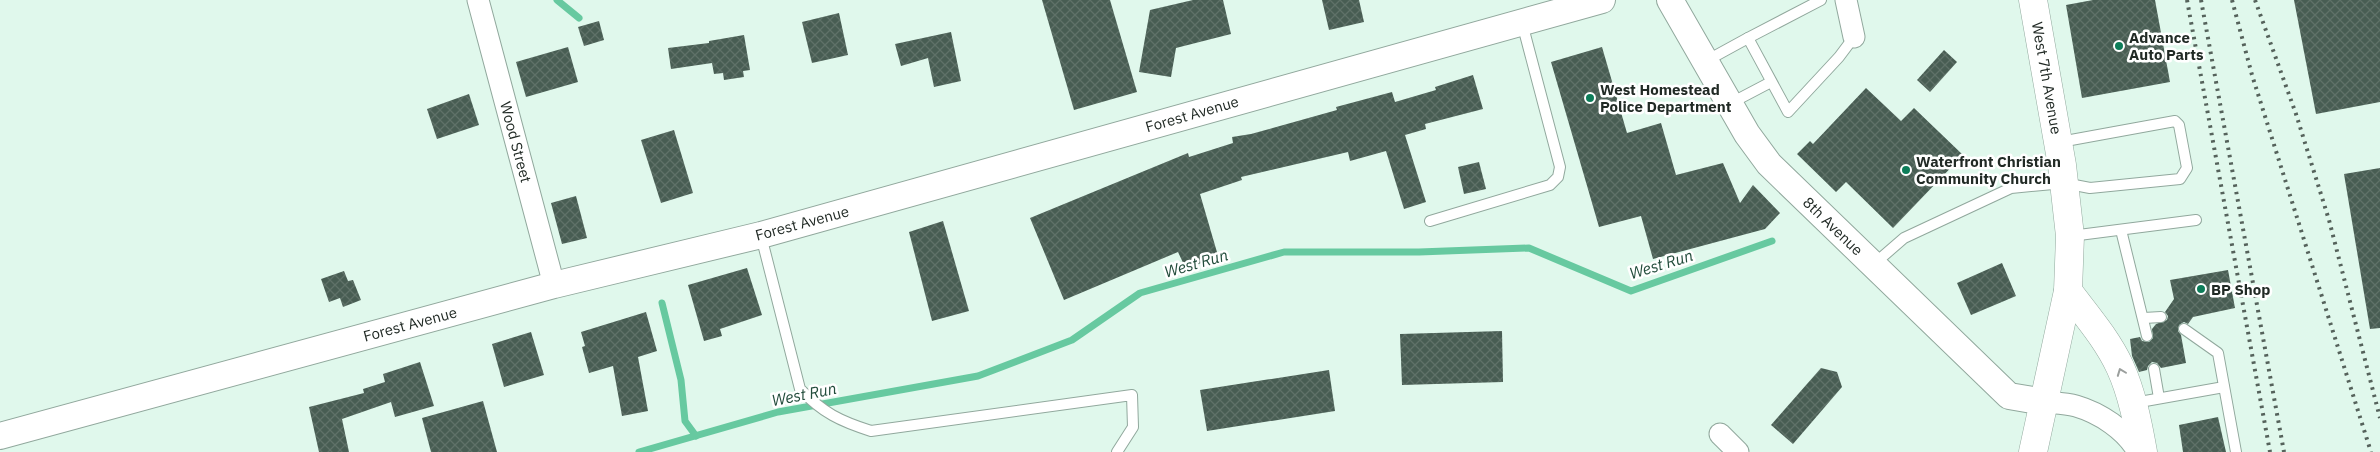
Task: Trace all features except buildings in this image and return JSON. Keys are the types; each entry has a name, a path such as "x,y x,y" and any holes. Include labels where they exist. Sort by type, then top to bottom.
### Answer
{"main road":[{"name":"West 7th Avenue","path":"2033,0 2058,143 2070,236 2068,291 2033,452"},
{"path":"2068,291 2098,330 2120,368 2138,423 2143,452"}],"street":[{"name":"Wood Street","path":"478,0 554,285"},
{"name":"Forest Avenue","path":"0,436 554,285 761,235 1602,0"},
{"name":"8th Avenue","path":"1670,0 1748,134 1769,164 2009,396 2044,402"},
{"path":"1846,0 1854,37"},
{"path":"2044,402 2076,406 2109,422 2132,440 2138,452"},
{"path":"1720,434 1738,452"}],"lane":[{"path":"1706,62 1822,0"},
{"path":"1430,221 1550,185 1558,177 1560,167 1522,22"},
{"path":"1748,38 1788,112 1839,57 1854,37"},
{"path":"1730,104 1771,82"},
{"path":"1873,265 1904,238 2011,188 2064,183 2090,188 2137,184 2180,179 2186,168 2179,125 2175,121 2058,143"},
{"path":"2070,236 2196,220"},
{"path":"2121,230 2147,336"},
{"path":"761,235 800,389 837,420 870,431 1132,395 1133,427 1117,452"},
{"path":"2144,318 2161,317"},
{"path":"2184,329 2218,353 2236,452"},
{"path":"2154,369 2159,398"},
{"path":"2131,403 2224,387"}],"waterway":[{"path":"557,0 579,18"},
{"name":"West Run","path":"639,452 778,412 978,376 1072,340 1140,293 1284,252 1419,252 1529,248 1631,291 1772,241"},
{"path":"662,303 681,380 685,421 696,436"}],"railway":[{"path":"2187,0 2270,452"},
{"path":"2201,0 2284,452"},
{"path":"2232,0 2252,75 2371,452"},
{"path":"2255,0 2296,114 2329,220 2380,418"}],"place":[{"name":"Advance Auto Parts","path":"2119,46"},
{"name":"West Homestead Police Department","path":"1590,98"},
{"name":"Waterfront Christian Community Church","path":"1906,170"},
{"name":"BP Shop","path":"2201,289"}]}
